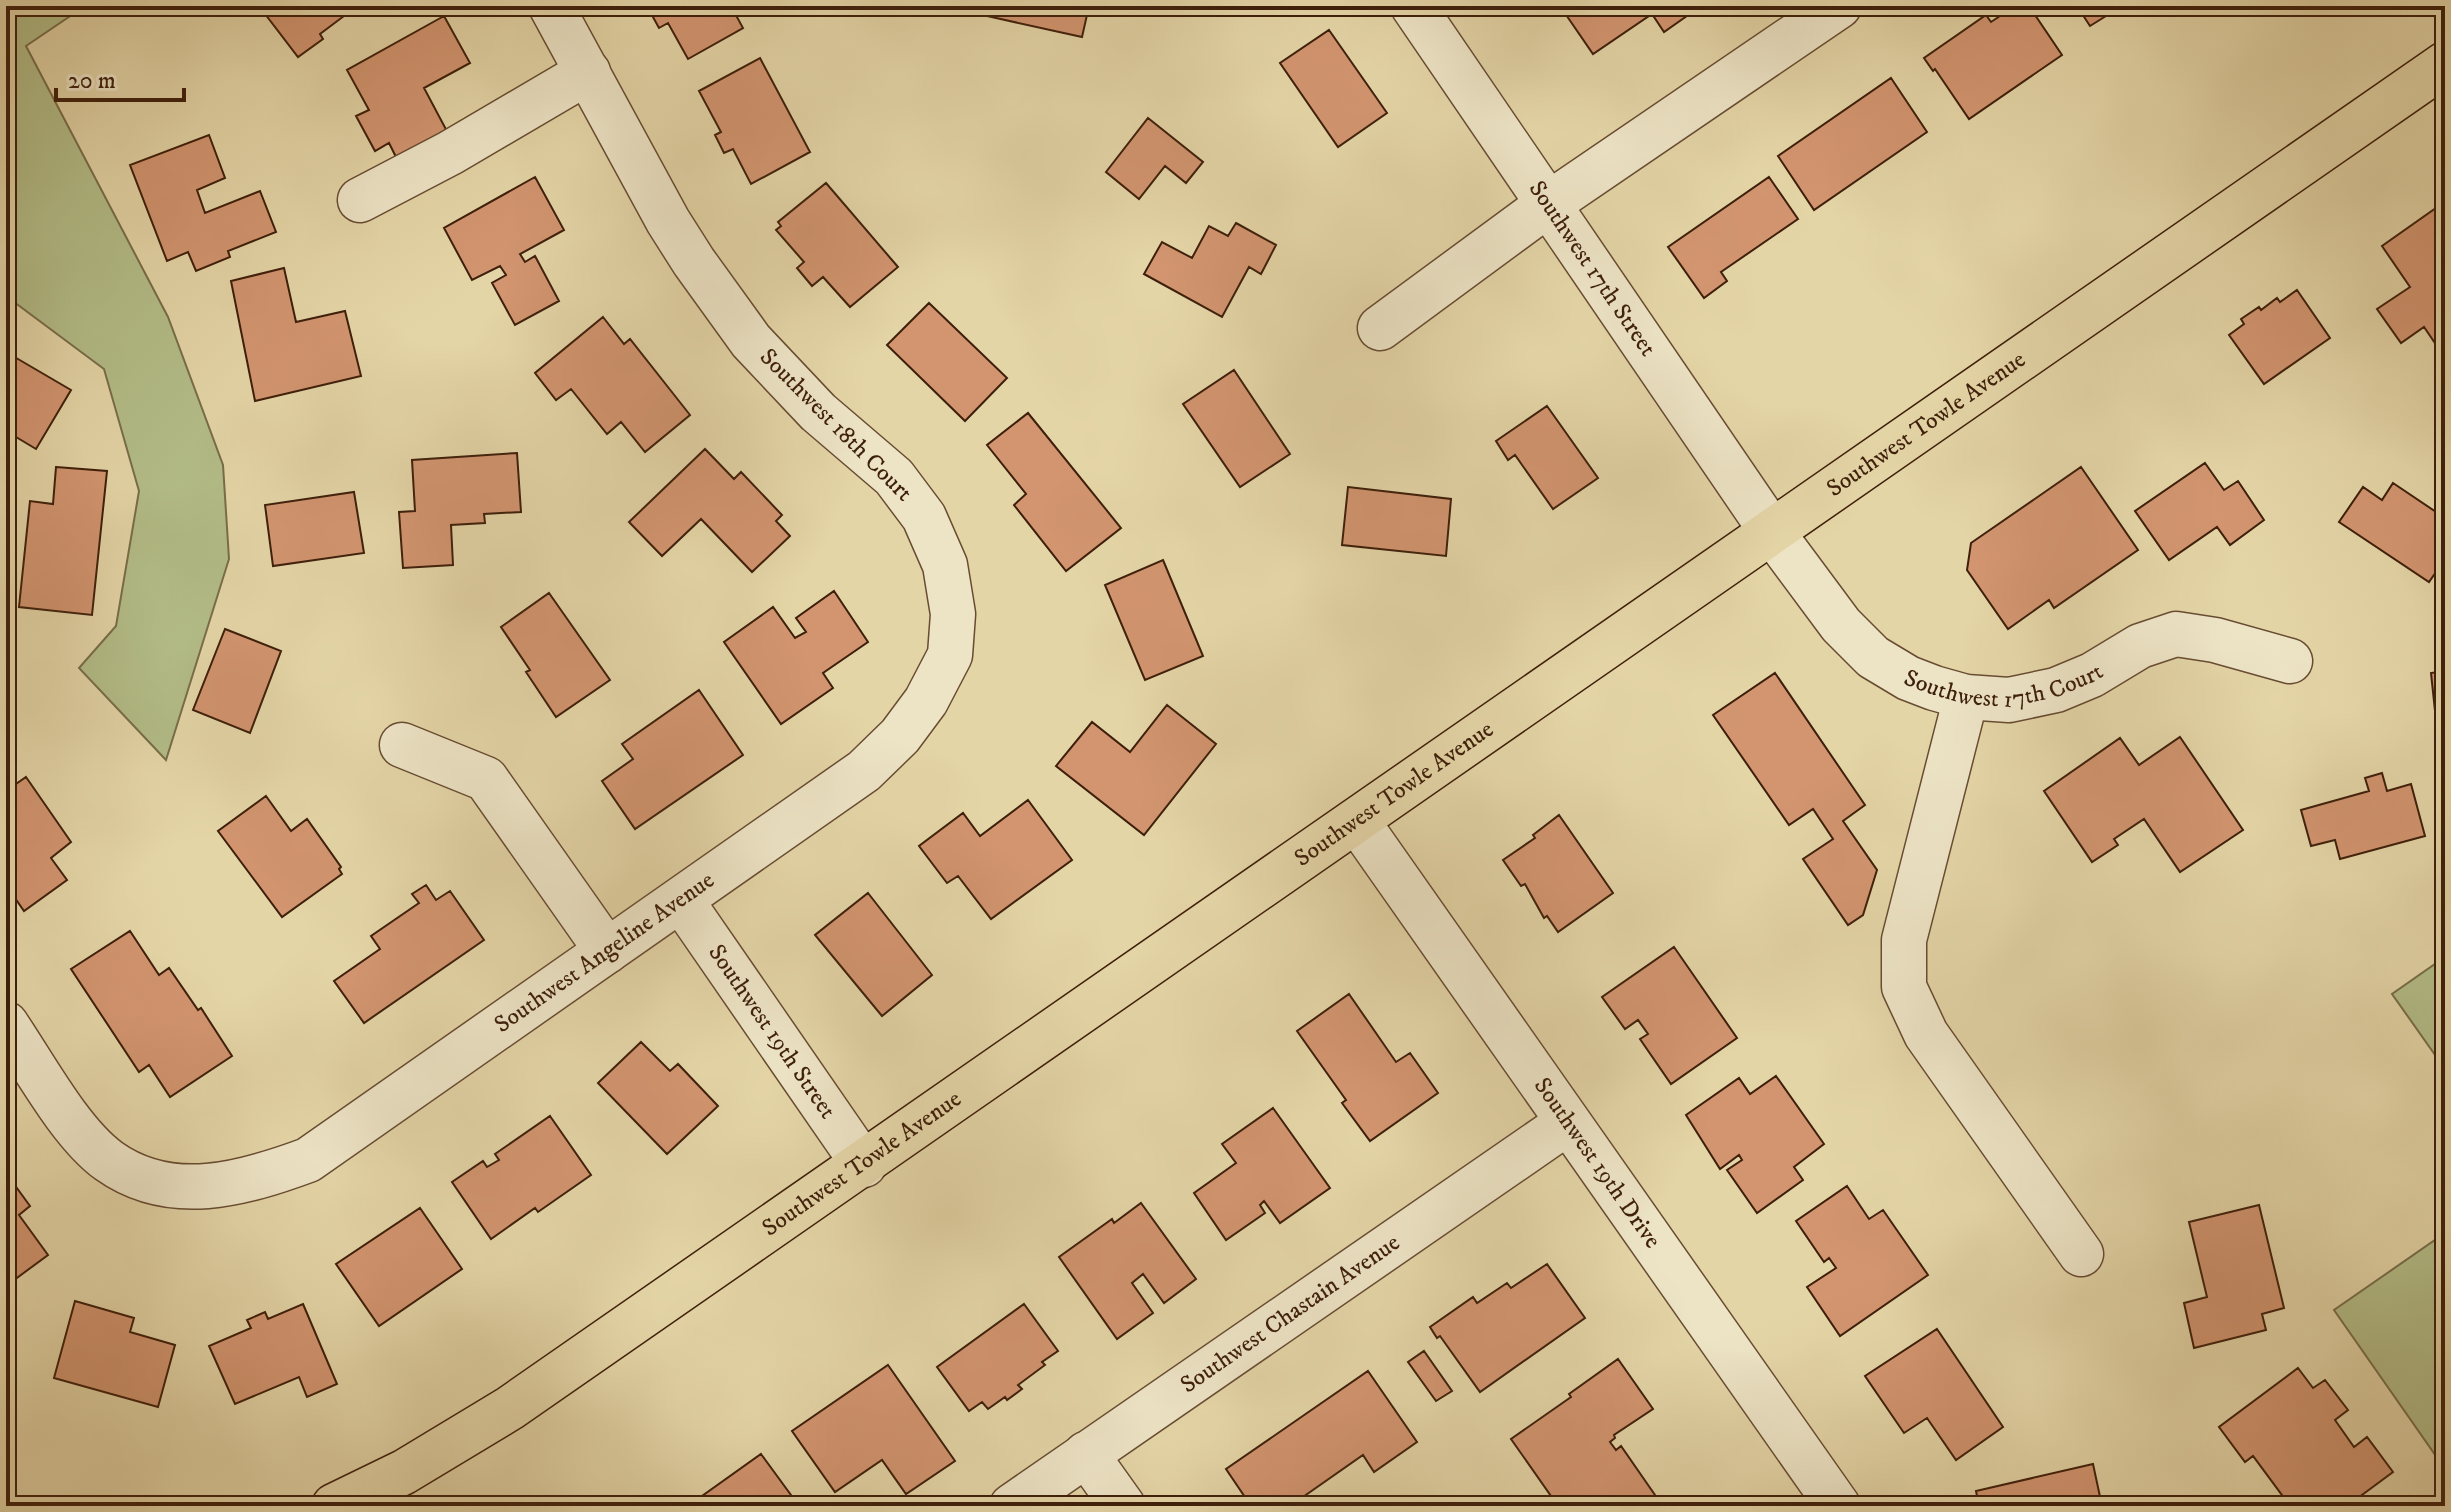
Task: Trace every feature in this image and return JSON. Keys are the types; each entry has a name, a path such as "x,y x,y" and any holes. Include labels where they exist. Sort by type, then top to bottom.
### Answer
{"main road":[{"name":"Southwest Towle Avenue","path":"334,1506 404,1472 498,1416 864,1165 2445,64"}],"street":[{"name":"Southwest 18th Court","path":"551,6 668,221 751,341 818,412 894,477 924,517 945,565 953,614 950,655"},
{"name":"Southwest 17th Street","path":"1413,6 1772,532"},
{"path":"1380,328 1811,14"},
{"path":"360,200 450,153 588,72"},
{"name":"Southwest 17th Court","path":"1772,532 1841,625 1873,657 1908,678 1966,697 2009,700 2056,690 2092,675 2140,646 2176,634 2215,640 2290,661"},
{"name":"Southwest Angeline Avenue","path":"6,1024 75,1126 108,1160 151,1183 210,1187 259,1178 308,1160 864,771 900,736 926,701 950,655"},
{"path":"1966,697 1904,940 1904,987 1926,1034 2081,1254"},
{"path":"402,745 486,779 607,951"},
{"name":"Southwest 19th Drive","path":"1357,821 1838,1506"},
{"name":"Southwest 19th Street","path":"681,900 864,1165"},
{"name":"Southwest Chastain Avenue","path":"1012,1506 1567,1123"},
{"path":"1086,1454 1123,1506"}],"green space":[{"path":"6,6 85,6 26,46 168,317 223,465 229,559 166,760 79,668 116,626 139,491 104,369 6,296"},
{"path":"2445,957 2445,1069 2392,994"},
{"path":"2445,1233 2445,1469 2334,1310"}],"building":[{"path":"259,6 348,6 352,10 320,34 323,39 298,57"},
{"path":"731,6 743,28 688,59 668,23 659,28 648,8"},
{"path":"989,6 1089,6 1082,37 987,16"},
{"path":"1560,6 1701,6 1664,32 1652,14 1593,54"},
{"path":"2015,6 2029,6 2062,55 1969,119 1924,58 1986,15 1991,22"},
{"path":"2077,6 2122,6 2090,26"},
{"path":"444,16 470,63 424,88 449,135 399,163 389,143 375,151 356,116 369,110 347,70"},
{"path":"1329,30 1387,113 1338,147 1280,63"},
{"path":"760,58 810,152 751,184 733,149 724,153 715,135 721,132 699,91"},
{"path":"1891,78 1927,132 1814,210 1778,156"},
{"path":"1148,118 1203,162 1186,183 1165,166 1139,199 1106,172"},
{"path":"209,135 225,178 197,190 205,213 260,191 276,232 228,251 230,257 196,271 188,252 167,261 130,165"},
{"path":"535,177 564,230 520,254 525,262 535,256 559,301 515,325 492,283 506,275 500,266 472,280 444,228"},
{"path":"1769,177 1798,219 1721,272 1727,281 1704,298 1668,247"},
{"path":"826,183 898,267 850,307 823,277 812,286 797,268 804,262 776,230 781,226 778,222"},
{"path":"2436,208 2445,221 2445,358 2424,327 2401,343 2377,309 2410,287 2382,246"},
{"path":"1236,223 1276,245 1261,274 1249,267 1222,317 1144,274 1162,242 1192,258 1209,226 1228,236"},
{"path":"284,268 296,322 345,311 361,376 255,401 231,281"},
{"path":"2297,290 2330,338 2264,384 2229,335 2244,324 2241,319 2259,307 2261,310 2277,298 2280,302"},
{"path":"929,303 1007,378 965,421 887,345"},
{"path":"603,317 624,344 630,339 690,415 645,452 621,422 607,434 571,389 556,400 535,373"},
{"path":"6,352 71,390 36,449 6,431"},
{"path":"1234,370 1290,454 1240,487 1183,404"},
{"path":"1547,406 1598,478 1553,509 1515,455 1508,460 1496,441"},
{"path":"1028,413 1121,528 1066,571 1014,505 1026,494 987,445"},
{"path":"705,449 734,479 741,472 782,515 776,521 790,536 752,572 701,519 662,556 629,522"},
{"path":"517,453 521,512 484,514 485,523 451,525 453,565 403,568 399,512 415,511 412,460"},
{"path":"2205,463 2224,490 2238,481 2264,520 2230,545 2217,527 2169,560 2135,511"},
{"path":"56,467 107,471 92,615 19,607 30,501 53,504"},
{"path":"2081,467 2138,550 2054,608 2049,600 2008,629 1967,570 1971,543"},
{"path":"2393,483 2445,518 2445,559 2429,582 2339,522 2363,487 2382,500"},
{"path":"1348,487 1451,499 1446,556 1342,545"},
{"path":"354,492 364,553 273,566 265,505"},
{"path":"1163,560 1203,656 1145,680 1105,585"},
{"path":"834,591 868,642 823,673 833,688 781,724 724,642 773,607 795,638 806,632 796,618"},
{"path":"549,593 610,680 556,717 501,627"},
{"path":"225,629 281,651 250,733 193,710"},
{"path":"2440,629 2445,629 2445,739 2438,739 2431,673 2444,671"},
{"path":"1775,673 1865,805 1843,821 1877,870 1863,915 1848,925 1803,859 1833,839 1813,809 1789,825 1713,715"},
{"path":"699,690 743,755 635,829 602,781 633,759 622,744"},
{"path":"1167,705 1216,744 1144,835 1056,766 1092,722 1130,752"},
{"path":"2180,737 2243,830 2180,872 2144,819 2114,839 2118,845 2092,862 2044,791 2120,738 2139,765"},
{"path":"2382,773 2387,791 2411,784 2425,836 2340,859 2335,840 2311,846 2301,810 2369,791 2365,778"},
{"path":"26,777 71,842 51,858 67,880 24,911 6,885 6,791"},
{"path":"266,796 291,831 307,819 341,867 342,874 282,917 218,831"},
{"path":"1028,800 1072,860 991,919 958,876 947,883 919,846 963,813 980,836"},
{"path":"1559,815 1613,893 1558,932 1547,916 1544,918 1525,884 1521,886 1503,860 1535,838 1533,835"},
{"path":"426,885 436,900 450,891 484,940 364,1023 334,981 380,949 371,936 419,903 412,894"},
{"path":"868,893 932,975 882,1016 815,935"},
{"path":"130,931 159,975 169,968 198,1010 201,1008 232,1056 170,1097 149,1065 139,1072 71,969"},
{"path":"1674,947 1737,1038 1671,1084 1640,1039 1648,1034 1638,1020 1625,1029 1602,997"},
{"path":"1349,994 1396,1062 1410,1053 1438,1093 1370,1141 1342,1103 1346,1100 1297,1031"},
{"path":"641,1042 670,1071 678,1064 718,1106 667,1154 598,1083"},
{"path":"1776,1076 1824,1144 1794,1167 1803,1180 1757,1213 1727,1170 1742,1160 1739,1155 1720,1169 1686,1115 1739,1078 1750,1094"},
{"path":"1273,1108 1330,1188 1280,1223 1264,1201 1260,1205 1265,1213 1226,1240 1194,1193 1236,1163 1222,1144"},
{"path":"550,1116 591,1175 538,1212 535,1208 491,1239 452,1182 483,1161 487,1167 499,1160 495,1154"},
{"path":"6,1173 30,1206 19,1215 48,1255 6,1286"},
{"path":"1847,1186 1869,1219 1883,1210 1928,1275 1840,1336 1807,1287 1836,1268 1829,1258 1824,1262 1796,1221"},
{"path":"1141,1203 1196,1279 1164,1303 1143,1274 1132,1283 1153,1313 1117,1339 1059,1257 1112,1219 1114,1223"},
{"path":"2259,1205 2284,1308 2262,1314 2266,1330 2194,1348 2184,1303 2207,1297 2189,1222"},
{"path":"420,1208 462,1269 379,1326 336,1264"},
{"path":"1547,1264 1585,1318 1480,1392 1440,1336 1437,1338 1430,1327 1473,1297 1477,1303 1507,1283 1511,1288"},
{"path":"75,1301 134,1318 130,1332 175,1345 158,1407 54,1378"},
{"path":"303,1304 337,1384 307,1397 299,1377 235,1404 209,1346 251,1328 247,1320 265,1312 268,1319"},
{"path":"1024,1304 1058,1351 1018,1385 1022,1389 1007,1400 1005,1397 988,1409 982,1402 969,1411 937,1367"},
{"path":"1937,1329 2003,1427 1956,1460 1927,1418 1904,1433 1865,1376"},
{"path":"1424,1351 1452,1391 1436,1401 1408,1362"},
{"path":"1618,1359 1653,1409 1614,1435 1610,1442 1616,1450 1621,1446 1655,1495 1640,1506 1558,1506 1511,1439"},
{"path":"888,1365 955,1461 906,1494 882,1460 835,1492 792,1431"},
{"path":"2298,1368 2313,1388 2325,1380 2348,1410 2335,1420 2354,1447 2367,1437 2393,1472 2347,1506 2290,1506 2253,1456 2245,1462 2219,1427"},
{"path":"1368,1371 1417,1442 1374,1472 1363,1455 1303,1497 1309,1506 1251,1506 1226,1469"},
{"path":"761,1454 799,1506 688,1506"},
{"path":"2093,1464 2102,1506 1979,1506 1976,1491"}]}
